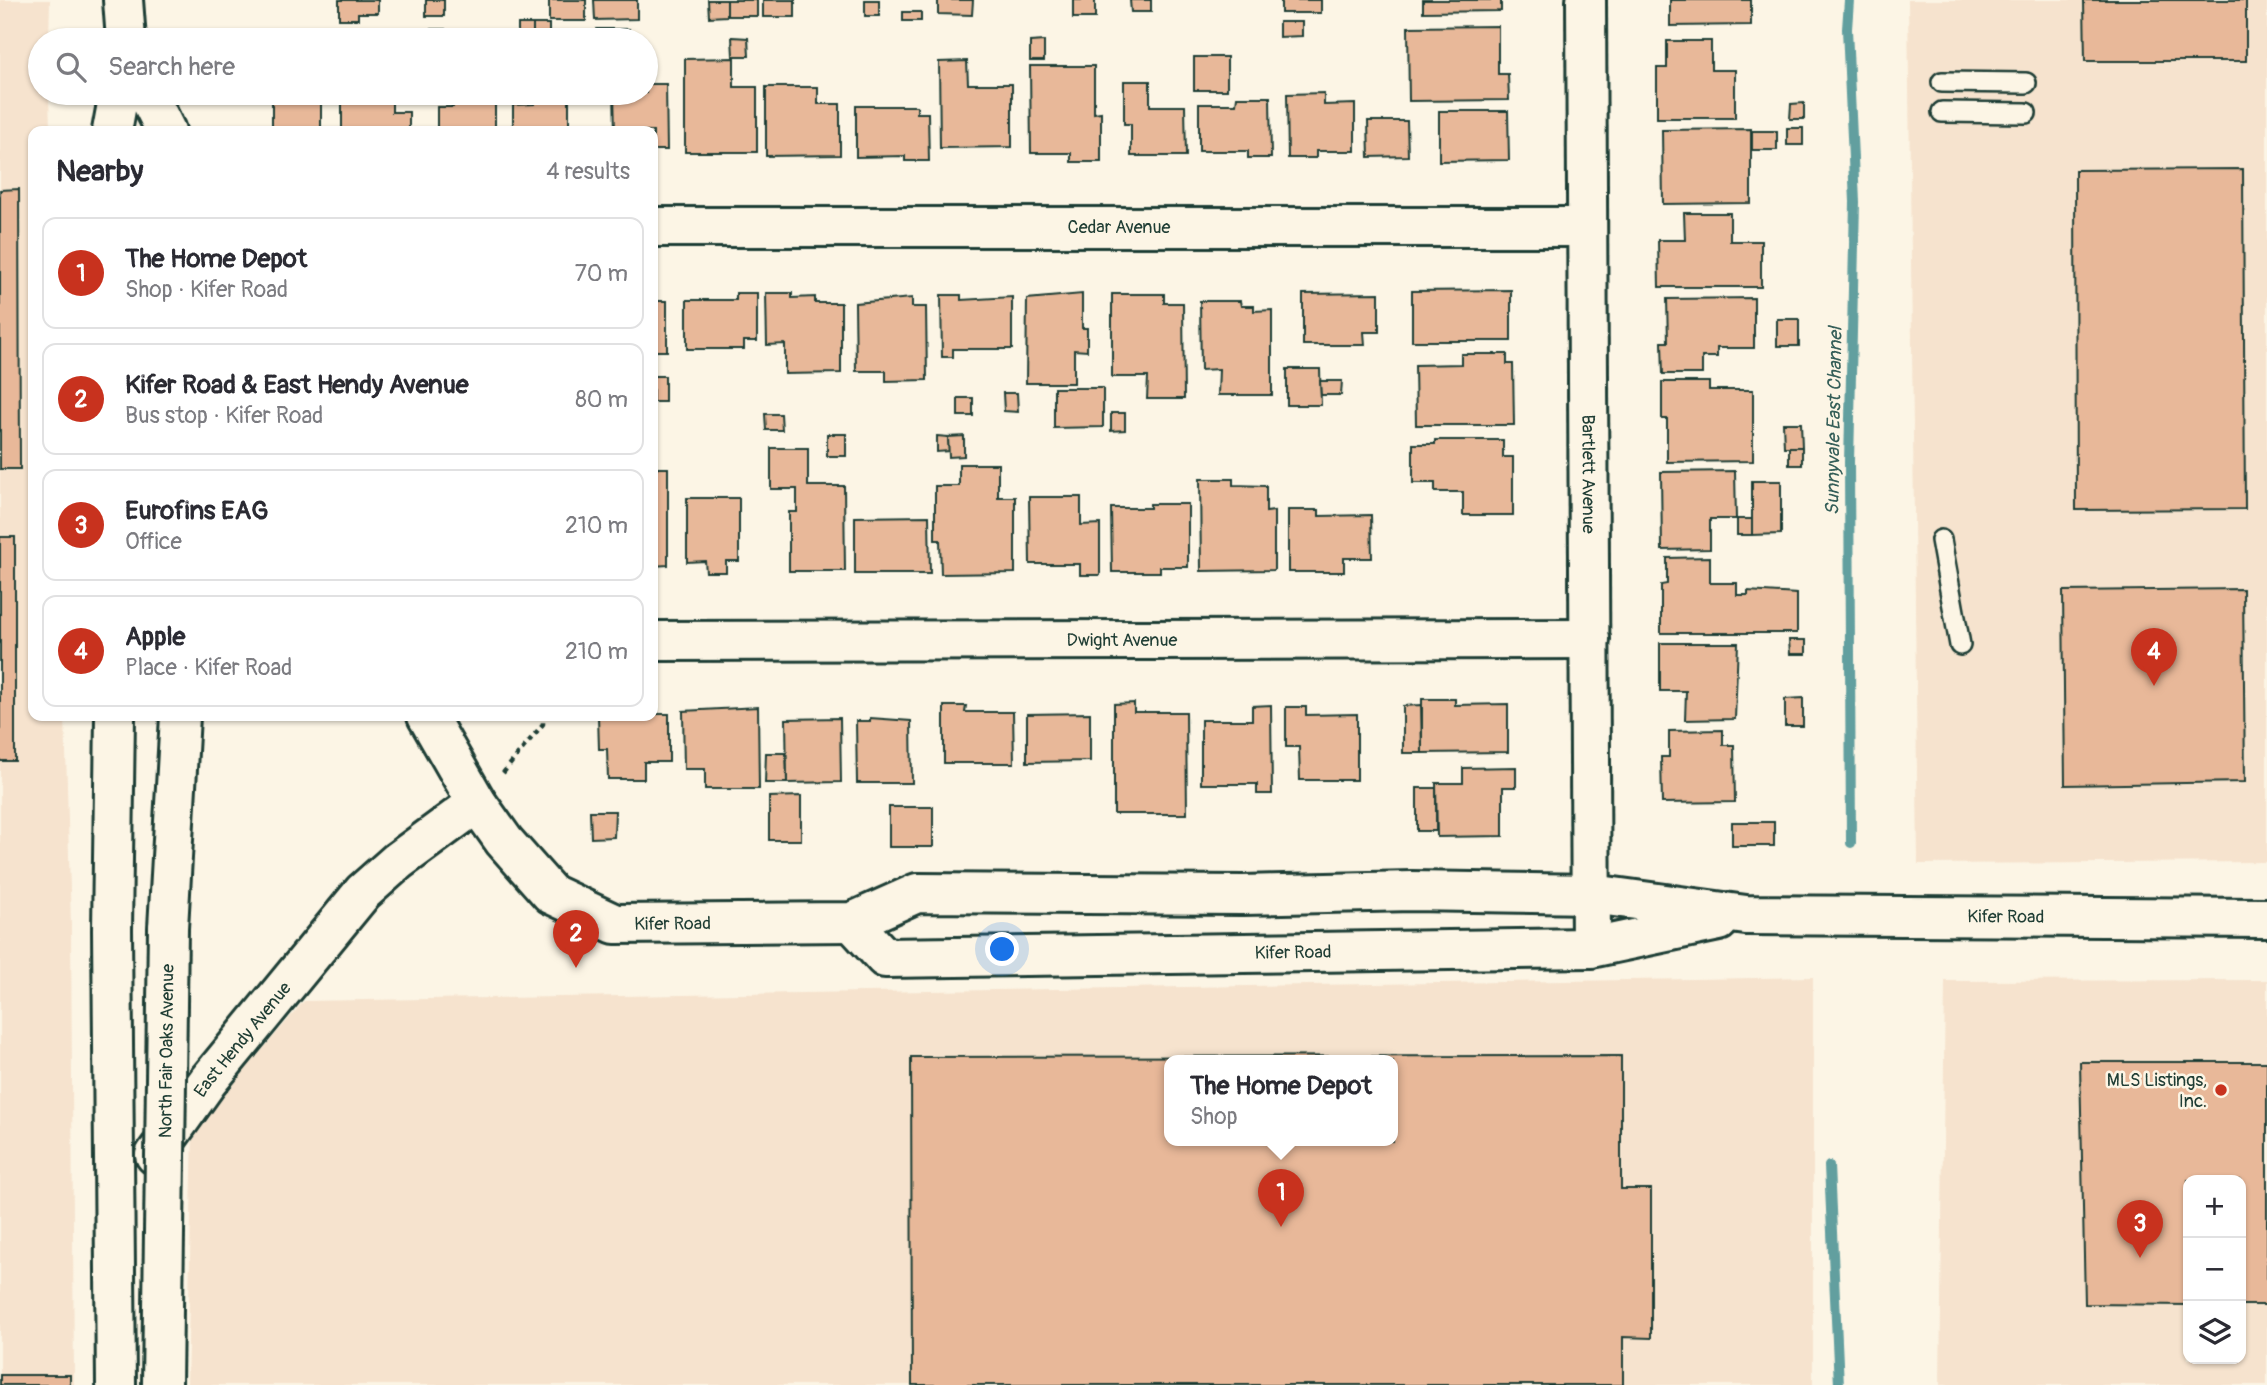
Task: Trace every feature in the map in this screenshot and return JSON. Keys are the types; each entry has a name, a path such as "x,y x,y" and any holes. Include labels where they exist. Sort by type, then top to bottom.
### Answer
{"main road":[{"path":"123,0 125,28"},
{"name":"Bartlett Avenue","path":"1586,0 1591,948"},
{"path":"114,126 117,105"},
{"path":"153,105 164,126"},
{"name":"Cedar Avenue","path":"658,227 1586,227"},
{"name":"Dwight Avenue","path":"658,640 1590,639"},
{"path":"115,721 112,930 116,1385"},
{"name":"North Fair Oaks Avenue","path":"162,1385 168,928 180,721"},
{"name":"Kifer Road","path":"430,721 477,803 504,841 551,894 615,924 852,922 917,893 1243,895 1412,891 1592,894 1746,915 2267,918"},
{"name":"East Hendy Avenue","path":"150,1385 151,1161 208,1081 363,892 398,861 477,803"},
{"name":"Kifer Road","path":"852,922 885,958 1591,948 1746,915"}],"lane":[{"path":"1942,82 2026,83"},
{"path":"1942,112 2026,113"},
{"path":"1941,540 1959,645"}],"path":[{"path":"477,803 543,721"}],"shaded area":[{"path":"0,0 50,0 49,28 28,28 28,105 49,105 50,126 28,126 28,721 65,721 71,925 74,1385 0,1385"},
{"path":"1908,0 2267,0 2267,862 1918,864"},
{"path":"1813,977 1813,1385 187,1385 193,1131 304,1001"},
{"path":"2267,980 2267,1385 1940,1385 1945,981"}],"building":[{"path":"339,0 378,0 378,13 358,13 358,19 339,19"},
{"path":"426,0 444,0 444,16 426,16"},
{"path":"549,0 586,0 586,21 549,21"},
{"path":"594,0 637,0 637,19 595,20"},
{"path":"708,0 727,0 727,16 709,17"},
{"path":"727,0 757,0 757,16 727,16"},
{"path":"763,0 795,0 795,17 763,17"},
{"path":"865,0 879,0 879,16 865,16"},
{"path":"938,0 973,0 972,15 938,14"},
{"path":"1073,0 1095,0 1095,18 1073,18"},
{"path":"1130,0 1151,0 1151,12 1131,12"},
{"path":"1281,0 1321,0 1321,13 1281,13"},
{"path":"1423,0 1501,0 1501,11 1423,12"},
{"path":"1670,0 1751,0 1751,25 1670,26"},
{"path":"2084,0 2246,0 2246,61 2085,61"},
{"path":"903,12 921,12 921,21 903,21"},
{"path":"1279,22 1302,22 1302,36 1279,37"},
{"path":"518,24 533,24 533,28 518,28"},
{"path":"533,24 549,24 549,28 533,28"},
{"path":"1498,26 1498,74 1508,74 1509,100 1409,101 1408,27"},
{"path":"732,37 748,38 749,56 733,56"},
{"path":"1044,41 1044,61 1030,61 1030,42"},
{"path":"1667,41 1711,41 1711,70 1735,70 1735,118 1657,118 1657,68 1667,68"},
{"path":"1194,57 1227,57 1227,90 1194,90"},
{"path":"734,58 734,87 757,87 757,152 685,152 685,59"},
{"path":"967,61 968,84 1012,84 1012,147 940,148 939,62"},
{"path":"1030,66 1094,66 1094,113 1101,112 1101,162 1071,162 1071,153 1031,153"},
{"path":"1124,81 1150,81 1150,106 1185,106 1186,156 1131,156 1131,124 1124,124"},
{"path":"658,84 666,84 667,150 658,150 658,126 615,126 614,105 658,105"},
{"path":"766,87 818,87 818,104 840,104 840,155 766,156"},
{"path":"1324,93 1324,105 1355,104 1355,151 1316,151 1316,158 1288,158 1287,94"},
{"path":"1237,97 1270,97 1271,158 1248,158 1248,151 1199,151 1199,104 1236,104"},
{"path":"1804,103 1804,119 1790,119 1791,104"},
{"path":"272,105 321,105 321,126 272,126"},
{"path":"342,105 392,105 392,112 409,112 409,126 342,126"},
{"path":"495,105 495,126 437,126 437,107"},
{"path":"513,105 569,105 569,126 513,126"},
{"path":"856,106 917,106 917,113 928,113 929,161 905,161 905,156 856,157"},
{"path":"1439,111 1508,111 1509,160 1439,161"},
{"path":"1368,121 1407,121 1408,156 1369,157"},
{"path":"1787,128 1803,128 1803,145 1787,145"},
{"path":"1751,129 1751,203 1663,204 1662,130"},
{"path":"1752,131 1777,131 1777,150 1752,150"},
{"path":"2243,169 2245,509 2076,510 2075,170"},
{"path":"19,189 20,469 0,469 0,190"},
{"path":"1684,213 1730,213 1730,241 1761,241 1761,287 1659,287 1658,240 1685,240"},
{"path":"1511,290 1511,341 1412,341 1412,291"},
{"path":"736,293 757,293 757,341 744,341 744,349 687,349 687,300 736,300"},
{"path":"766,293 792,293 792,298 815,297 815,303 841,303 841,373 785,374 785,344 767,345"},
{"path":"1379,293 1379,332 1364,332 1365,345 1303,345 1303,294"},
{"path":"1082,294 1082,328 1087,328 1087,351 1074,350 1074,383 1026,383 1027,299"},
{"path":"1112,294 1164,294 1164,303 1183,303 1184,399 1147,399 1148,377 1112,377"},
{"path":"941,295 961,295 961,300 1012,297 1012,349 953,349 953,357 942,357"},
{"path":"912,298 912,307 926,307 927,380 886,381 886,371 856,371 855,303"},
{"path":"1754,298 1754,348 1717,348 1717,357 1702,357 1702,374 1663,374 1662,342 1668,342 1667,299"},
{"path":"658,301 667,301 667,351 658,351"},
{"path":"1200,301 1240,301 1241,306 1254,306 1254,311 1272,310 1272,395 1218,395 1219,369 1201,370"},
{"path":"1777,319 1799,319 1799,346 1777,346"},
{"path":"1461,354 1507,354 1507,364 1513,364 1514,425 1416,425 1415,365 1461,364"},
{"path":"1287,369 1320,369 1321,405 1287,405"},
{"path":"658,376 665,376 665,402 658,402"},
{"path":"1320,381 1342,381 1341,395 1321,395"},
{"path":"1662,382 1709,382 1709,390 1753,390 1753,461 1667,462 1667,419 1662,419"},
{"path":"1054,388 1103,388 1103,427 1054,428"},
{"path":"1003,393 1017,393 1018,412 1004,411"},
{"path":"958,398 973,398 973,416 958,416"},
{"path":"1111,413 1125,413 1125,430 1111,431"},
{"path":"765,414 781,414 782,430 766,430"},
{"path":"1783,423 1801,423 1802,447 1784,447"},
{"path":"827,434 846,434 846,456 827,456"},
{"path":"937,436 948,437 949,451 937,452"},
{"path":"964,436 964,456 949,457 948,437"},
{"path":"1435,440 1503,440 1503,457 1513,457 1513,515 1463,515 1463,492 1435,492 1435,483 1413,483 1413,444 1435,444"},
{"path":"1789,447 1802,447 1802,465 1789,465"},
{"path":"771,448 808,448 808,486 844,486 845,571 789,571 789,512 797,512 797,489 771,489"},
{"path":"959,464 998,464 998,497 1015,497 1015,573 941,574 940,540 935,540 935,486 959,486"},
{"path":"658,468 668,468 668,565 658,566"},
{"path":"1735,471 1736,519 1710,519 1710,549 1662,550 1661,472"},
{"path":"1200,479 1233,479 1233,485 1266,486 1266,512 1274,511 1274,570 1201,571"},
{"path":"1752,481 1781,481 1781,534 1752,535"},
{"path":"1029,497 1081,497 1081,525 1100,524 1100,575 1080,575 1080,564 1030,564"},
{"path":"687,498 739,498 739,561 726,561 726,572 706,572 705,561 687,562"},
{"path":"1150,504 1188,504 1188,567 1160,567 1160,572 1112,572 1111,508 1150,508"},
{"path":"1288,510 1319,510 1319,516 1371,515 1372,558 1344,558 1344,572 1288,572"},
{"path":"929,516 930,574 855,574 855,517"},
{"path":"1737,519 1752,519 1752,535 1737,535"},
{"path":"0,537 15,537 15,761 0,761"},
{"path":"1710,557 1710,583 1737,583 1737,595 1748,595 1748,591 1797,594 1797,633 1661,633 1661,585 1667,584 1667,558"},
{"path":"2243,589 2245,782 2065,785 2063,591"},
{"path":"1789,640 1806,640 1806,654 1790,654"},
{"path":"1660,643 1738,643 1735,719 1685,720 1686,691 1660,691"},
{"path":"1803,698 1803,726 1785,726 1785,699"},
{"path":"1422,699 1455,699 1455,705 1508,704 1508,752 1422,753"},
{"path":"1134,703 1134,712 1186,712 1187,814 1114,814 1114,704"},
{"path":"1271,705 1272,794 1257,794 1257,784 1201,784 1201,720 1252,720 1252,706"},
{"path":"1421,705 1422,753 1403,753 1403,706"},
{"path":"944,706 966,706 965,712 1013,712 1014,763 944,763"},
{"path":"758,707 759,789 705,789 705,769 684,769 683,711"},
{"path":"1286,707 1306,707 1306,715 1357,714 1357,780 1300,780 1299,747 1286,747"},
{"path":"1090,713 1090,761 1027,762 1027,714"},
{"path":"658,714 669,714 669,762 644,762 644,779 608,779 607,749 599,749 598,721 658,721"},
{"path":"840,718 841,782 787,783 786,719"},
{"path":"870,718 911,721 912,783 857,783 856,721 870,721"},
{"path":"1723,730 1723,745 1734,745 1735,802 1662,803 1661,757 1669,757 1669,731"},
{"path":"766,753 786,753 787,783 765,783"},
{"path":"1516,767 1516,787 1503,787 1503,836 1437,837 1436,783 1463,783 1463,768"},
{"path":"1417,788 1436,788 1436,831 1417,831"},
{"path":"801,796 801,840 769,840 769,797"},
{"path":"889,807 933,807 933,847 889,847"},
{"path":"590,811 615,811 614,837 591,838"},
{"path":"1732,822 1774,822 1774,846 1732,846"},
{"path":"1398,1056 1621,1056 1621,1189 1651,1189 1651,1338 1623,1337 1623,1385 912,1385 911,1057 1164,1057 1164,1146 1398,1146"},
{"path":"2080,1062 2267,1062 2267,1305 2246,1305 2246,1175 2183,1175 2183,1305 2085,1304"},
{"path":"0,1375 70,1375 70,1385 0,1385"}],"waterway":[{"name":"Sunnyvale East Channel","path":"1849,0 1847,29 1855,202 1849,462 1851,843"},
{"name":"Sunnyvale East Channel","path":"1829,1166 1839,1385"}],"place":[{"name":"Apple","path":"2154,686"},
{"name":"Kifer Road & East Hendy Avenue","path":"576,968"},
{"name":"MLS Listings, Inc.","path":"2221,1090"},
{"name":"The Home Depot","path":"1281,1227"},
{"name":"Eurofins EAG","path":"2140,1258"}]}
